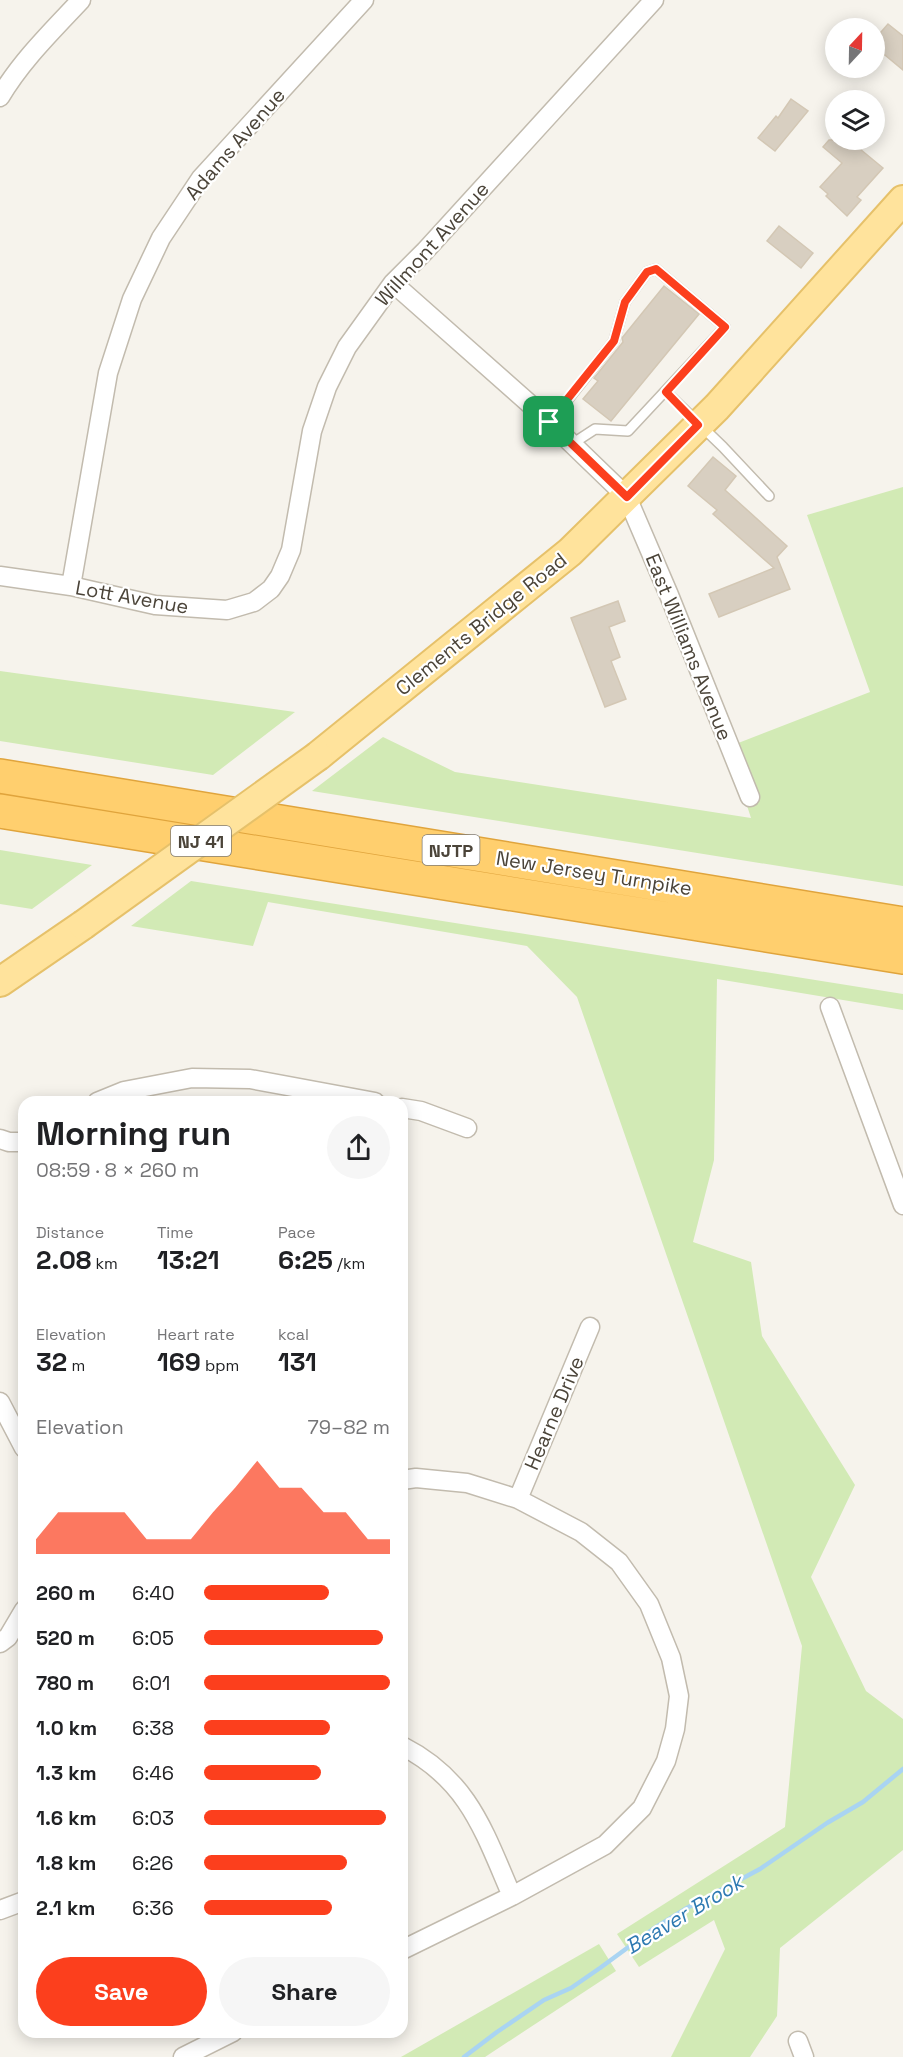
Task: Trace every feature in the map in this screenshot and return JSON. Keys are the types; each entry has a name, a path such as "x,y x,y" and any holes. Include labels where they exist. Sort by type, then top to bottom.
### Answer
{"highway":[{"name":"New Jersey Turnpike","path":"0,776 903,924"},
{"name":"New Jersey Turnpike","path":"0,812 903,957"}],"main road":[{"name":"Clements Bridge Road","path":"0,982 318,756 570,552 698,425 903,200"}],"street":[{"path":"0,97 6,86 81,0"},
{"name":"Adams Avenue","path":"71,586 108,373 132,299 161,238 201,178 364,0"},
{"name":"Willmont Avenue","path":"261,597 271,589 280,576 291,550 312,431 327,387 347,347 393,283 425,251 654,0"},
{"path":"393,283 549,422 627,497"},
{"name":"East Williams Avenue","path":"627,497 750,797"},
{"name":"Lott Avenue","path":"0,576 71,586 155,605 227,610 254,602 261,597"},
{"path":"830,1007 903,1205"},
{"path":"129,1096 192,1078 250,1079 342,1096"},
{"path":"408,1109 421,1111 467,1128"},
{"path":"0,1139 18,1142"},
{"name":"Hearne Drive","path":"518,1498 590,1328"},
{"path":"0,1402 18,1436"},
{"path":"408,1479 467,1483 518,1498 581,1532 619,1562 649,1604 671,1658 679,1696 675,1729 666,1761 642,1808 605,1845 512,1896 408,1947"},
{"path":"0,1643 8,1637 18,1620"},
{"path":"408,1750 435,1767 460,1791 479,1819 512,1896"},
{"path":"0,1910 18,1903"},
{"path":"183,2057 221,2038"}],"lane":[{"path":"549,422 614,341 625,302 647,272 656,269 725,327 628,431 595,429 572,444"},
{"path":"666,392 769,496"}],"green space":[{"path":"903,487 903,886 312,791 383,737 455,772 751,818 728,747 870,692 807,515"},
{"path":"0,671 295,712 213,775 0,741"},
{"path":"0,850 92,865 32,909 0,904"},
{"path":"191,881 903,994 903,1010 717,979 714,1160 693,1242 751,1262 762,1336 855,1485 811,1577 866,1691 903,1719 903,1850 780,1948 777,2016 750,2057 671,2057 725,1949 714,1920 639,1967 617,1934 785,1827 802,1646 577,997 527,946 268,902 253,946 131,926"},
{"path":"599,1944 616,1971 485,2057 401,2057"}],"building":[{"path":"888,24 903,36 903,70 885,55 885,27"},
{"path":"791,99 808,111 775,151 758,138 776,116 778,118"},
{"path":"827,150 861,150 883,168 857,197 861,200 847,216 820,187 842,163"},
{"path":"779,226 813,253 801,268 767,241"},
{"path":"664,286 699,314 611,421 583,399 598,381 594,378 623,342 622,338"},
{"path":"713,457 736,476 725,490 787,546 777,557 790,589 719,617 709,594 774,568 713,514 717,510 688,486"},
{"path":"618,601 625,621 609,627 620,657 611,661 626,699 605,707 571,618"}],"waterway":[{"name":"Beaver Brook","path":"464,2057 544,2000 571,1988 653,1929 760,1869 827,1823 863,1802 903,1769"}],"route":[{"path":"656,269 725,327 666,392 698,425 627,497 549,422 614,341 625,302 647,272 656,269"}]}
